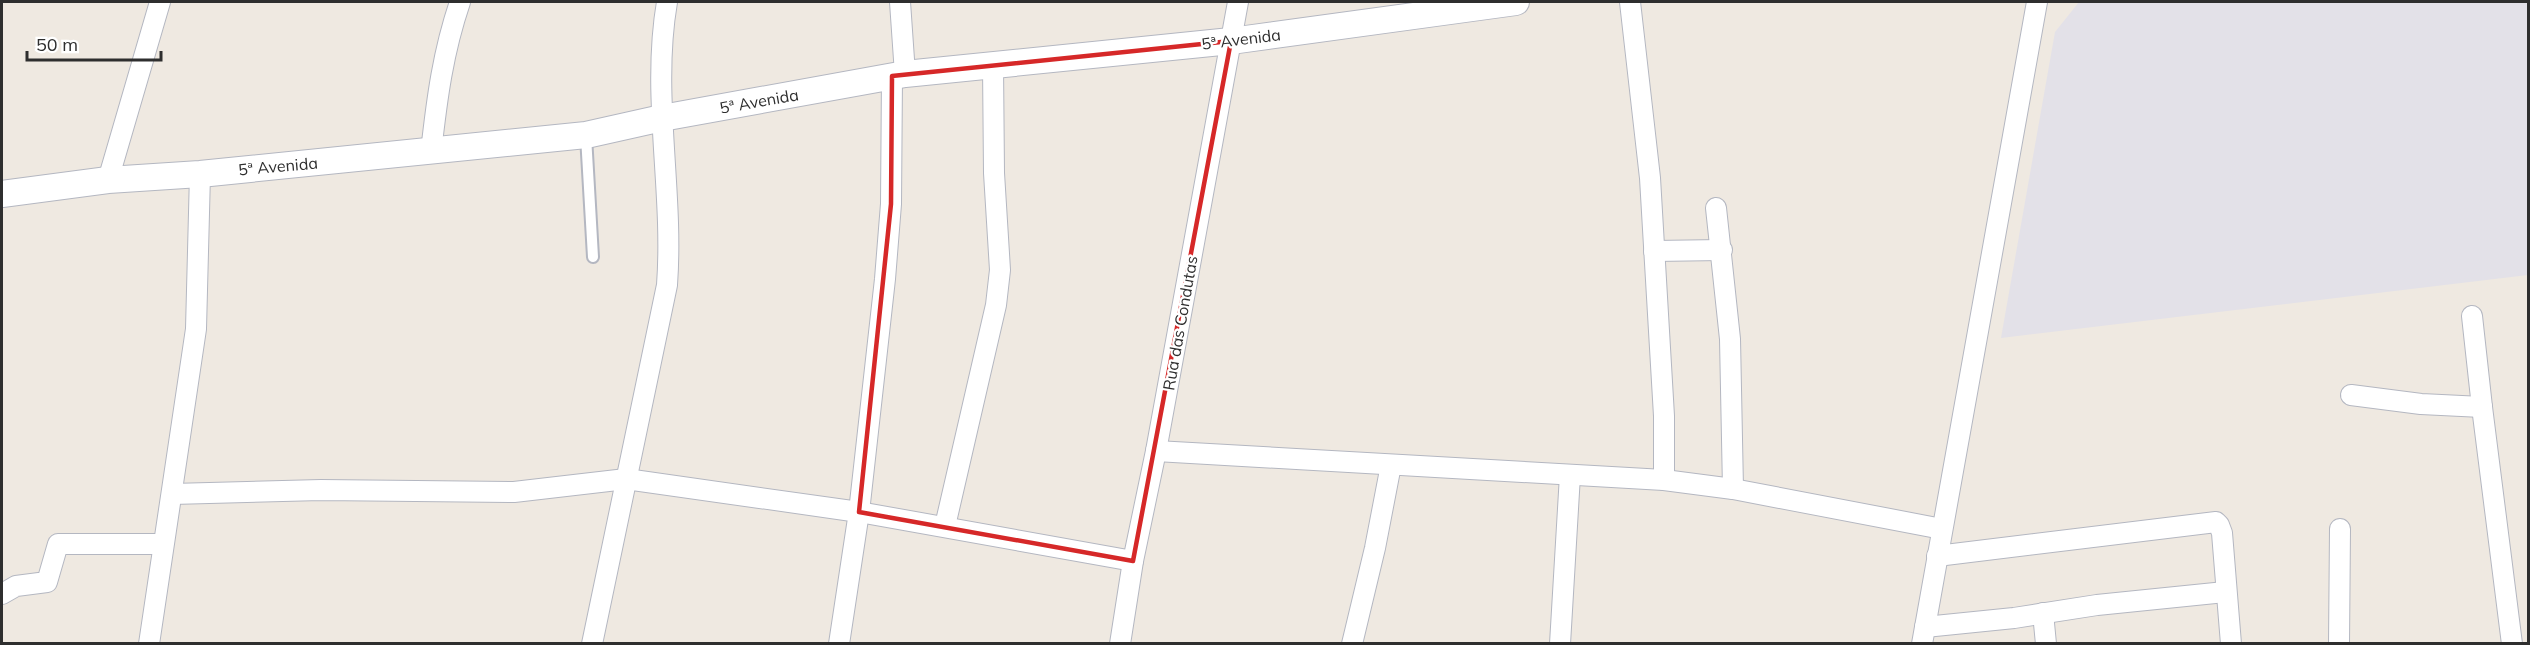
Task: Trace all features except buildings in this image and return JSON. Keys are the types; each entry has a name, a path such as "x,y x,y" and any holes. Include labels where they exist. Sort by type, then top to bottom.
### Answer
{"street":[{"path":"108,180 160,2"},
{"path":"431,152 443,56 460,2"},
{"path":"592,644 667,285 668,208 662,118 662,39 667,2"},
{"path":"839,644 859,512 890,215 900,2"},
{"name":"Rua das Condutas","path":"1120,644 1133,561 1156,451 1238,2"},
{"name":"5ª Avenida","path":"2,194 108,180 200,174 586,135 662,118 898,75 1231,41 1516,2"},
{"path":"1630,2 1648,167 1654,251 1664,416 1664,480"},
{"path":"2037,2 1923,635 2097,605 2225,592"},
{"path":"945,526 996,305 1000,270 994,173 993,65"},
{"path":"149,644 196,329 200,174"},
{"path":"1716,208 1730,339 1733,489"},
{"path":"1654,251 1722,250"},
{"path":"2472,316 2512,644"},
{"path":"2351,395 2410,403 2482,407"},
{"path":"1156,451 1664,480 1733,489 1942,529"},
{"path":"1352,644 1376,548 1391,465"},
{"path":"1560,644 1570,475"},
{"path":"172,494 321,490 514,492 626,479 859,512 1133,561"},
{"path":"1937,556 2216,522 2222,533 2231,644"},
{"path":"2339,644 2340,529"},
{"path":"2,594 16,586 47,582 58,544 163,544"},
{"path":"2043,613 2046,644"}],"lane":[{"path":"586,135 593,257"}],"highlighted area":[{"path":"1231,41 1133,561 859,512 891,204 892,76"}],"shaded area":[{"path":"2079,2 2528,2 2528,275 2001,338 2055,32"}]}
